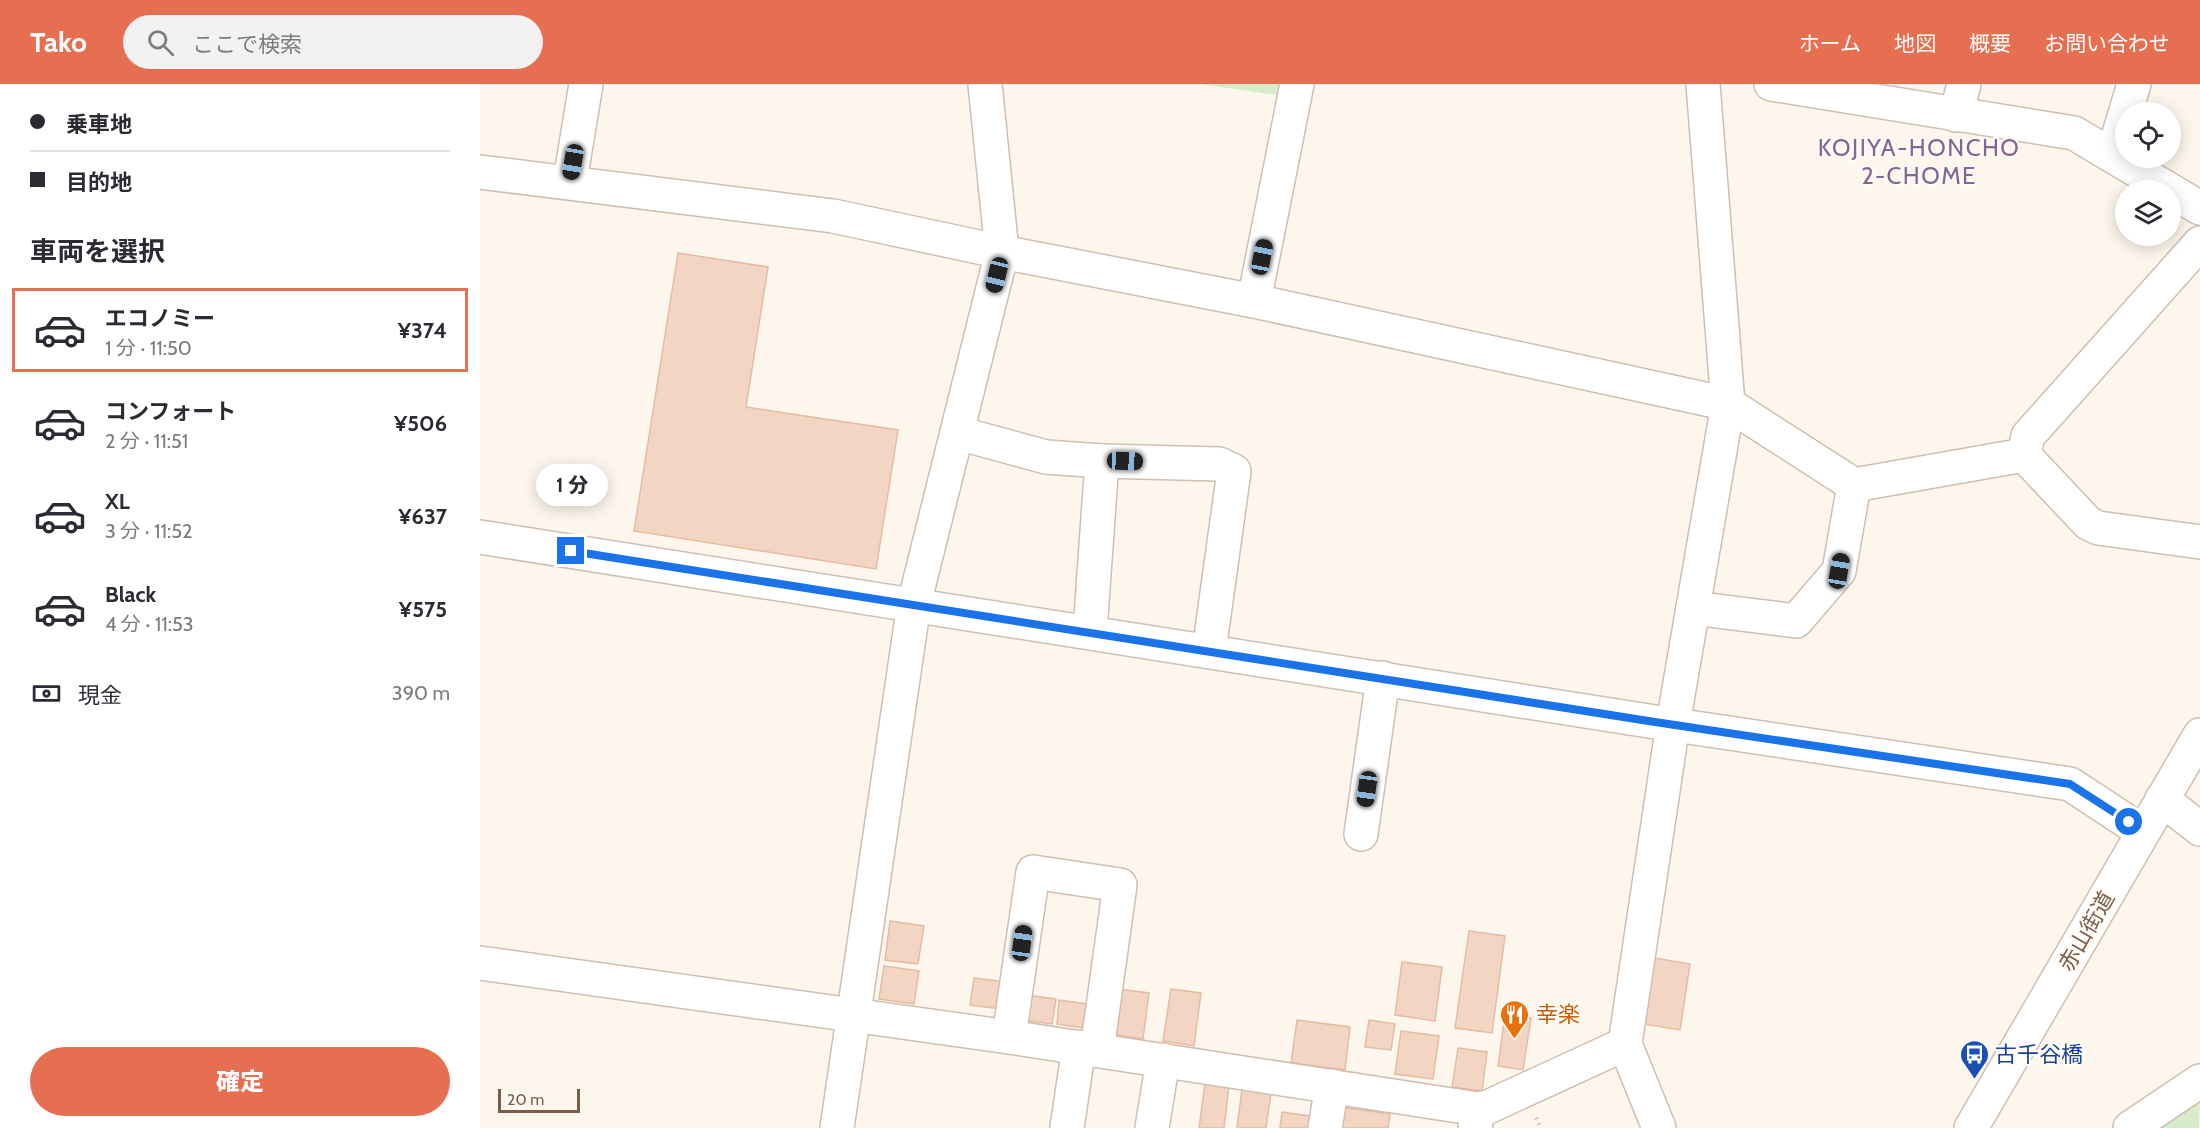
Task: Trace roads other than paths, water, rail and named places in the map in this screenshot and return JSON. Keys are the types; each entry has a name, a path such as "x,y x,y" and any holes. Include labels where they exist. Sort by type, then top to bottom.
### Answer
{"street":[{"path":"570,182 586,84"},
{"path":"837,1128 914,604 1002,252 985,84"},
{"path":"1254,301 1297,84"},
{"path":"1659,1128 1625,1044 1673,724 1728,404 1703,84"},
{"path":"1771,84 1960,99 2074,133 2113,154 2200,208"},
{"path":"2113,154 2134,84"},
{"path":"480,172 833,216 1002,252 1254,301 1728,404 1854,485 2024,455"},
{"path":"2024,455 2028,436 2200,243"},
{"path":"958,432 1046,457 1220,464 1234,471 1209,651"},
{"path":"2024,455 2088,523 2097,528 2200,542"},
{"path":"1090,631 1102,461"},
{"path":"1693,608 1796,621 1839,571 1854,485"},
{"path":"480,537 2070,784 2143,832"},
{"path":"1361,834 1383,678"},
{"name":"赤山街道","path":"1971,1128 2200,735"},
{"path":"2162,799 2200,829"},
{"path":"1009,1037 1033,872 1120,885 1088,1048 1067,1128"},
{"path":"480,963 1088,1048 1332,1086 1476,1118 1488,1107 1625,1044"},
{"path":"1152,1128 1163,1060"},
{"path":"2130,1128 2200,1081"},
{"path":"1326,1128 1332,1086"}],"place":[{"name":"幸楽","path":"1515,1040"},
{"name":"古千谷橋","path":"1974,1080"}],"district":[{"name":"KOJIYA-HONCHO 2-CHOME","path":"1919,162"}]}
